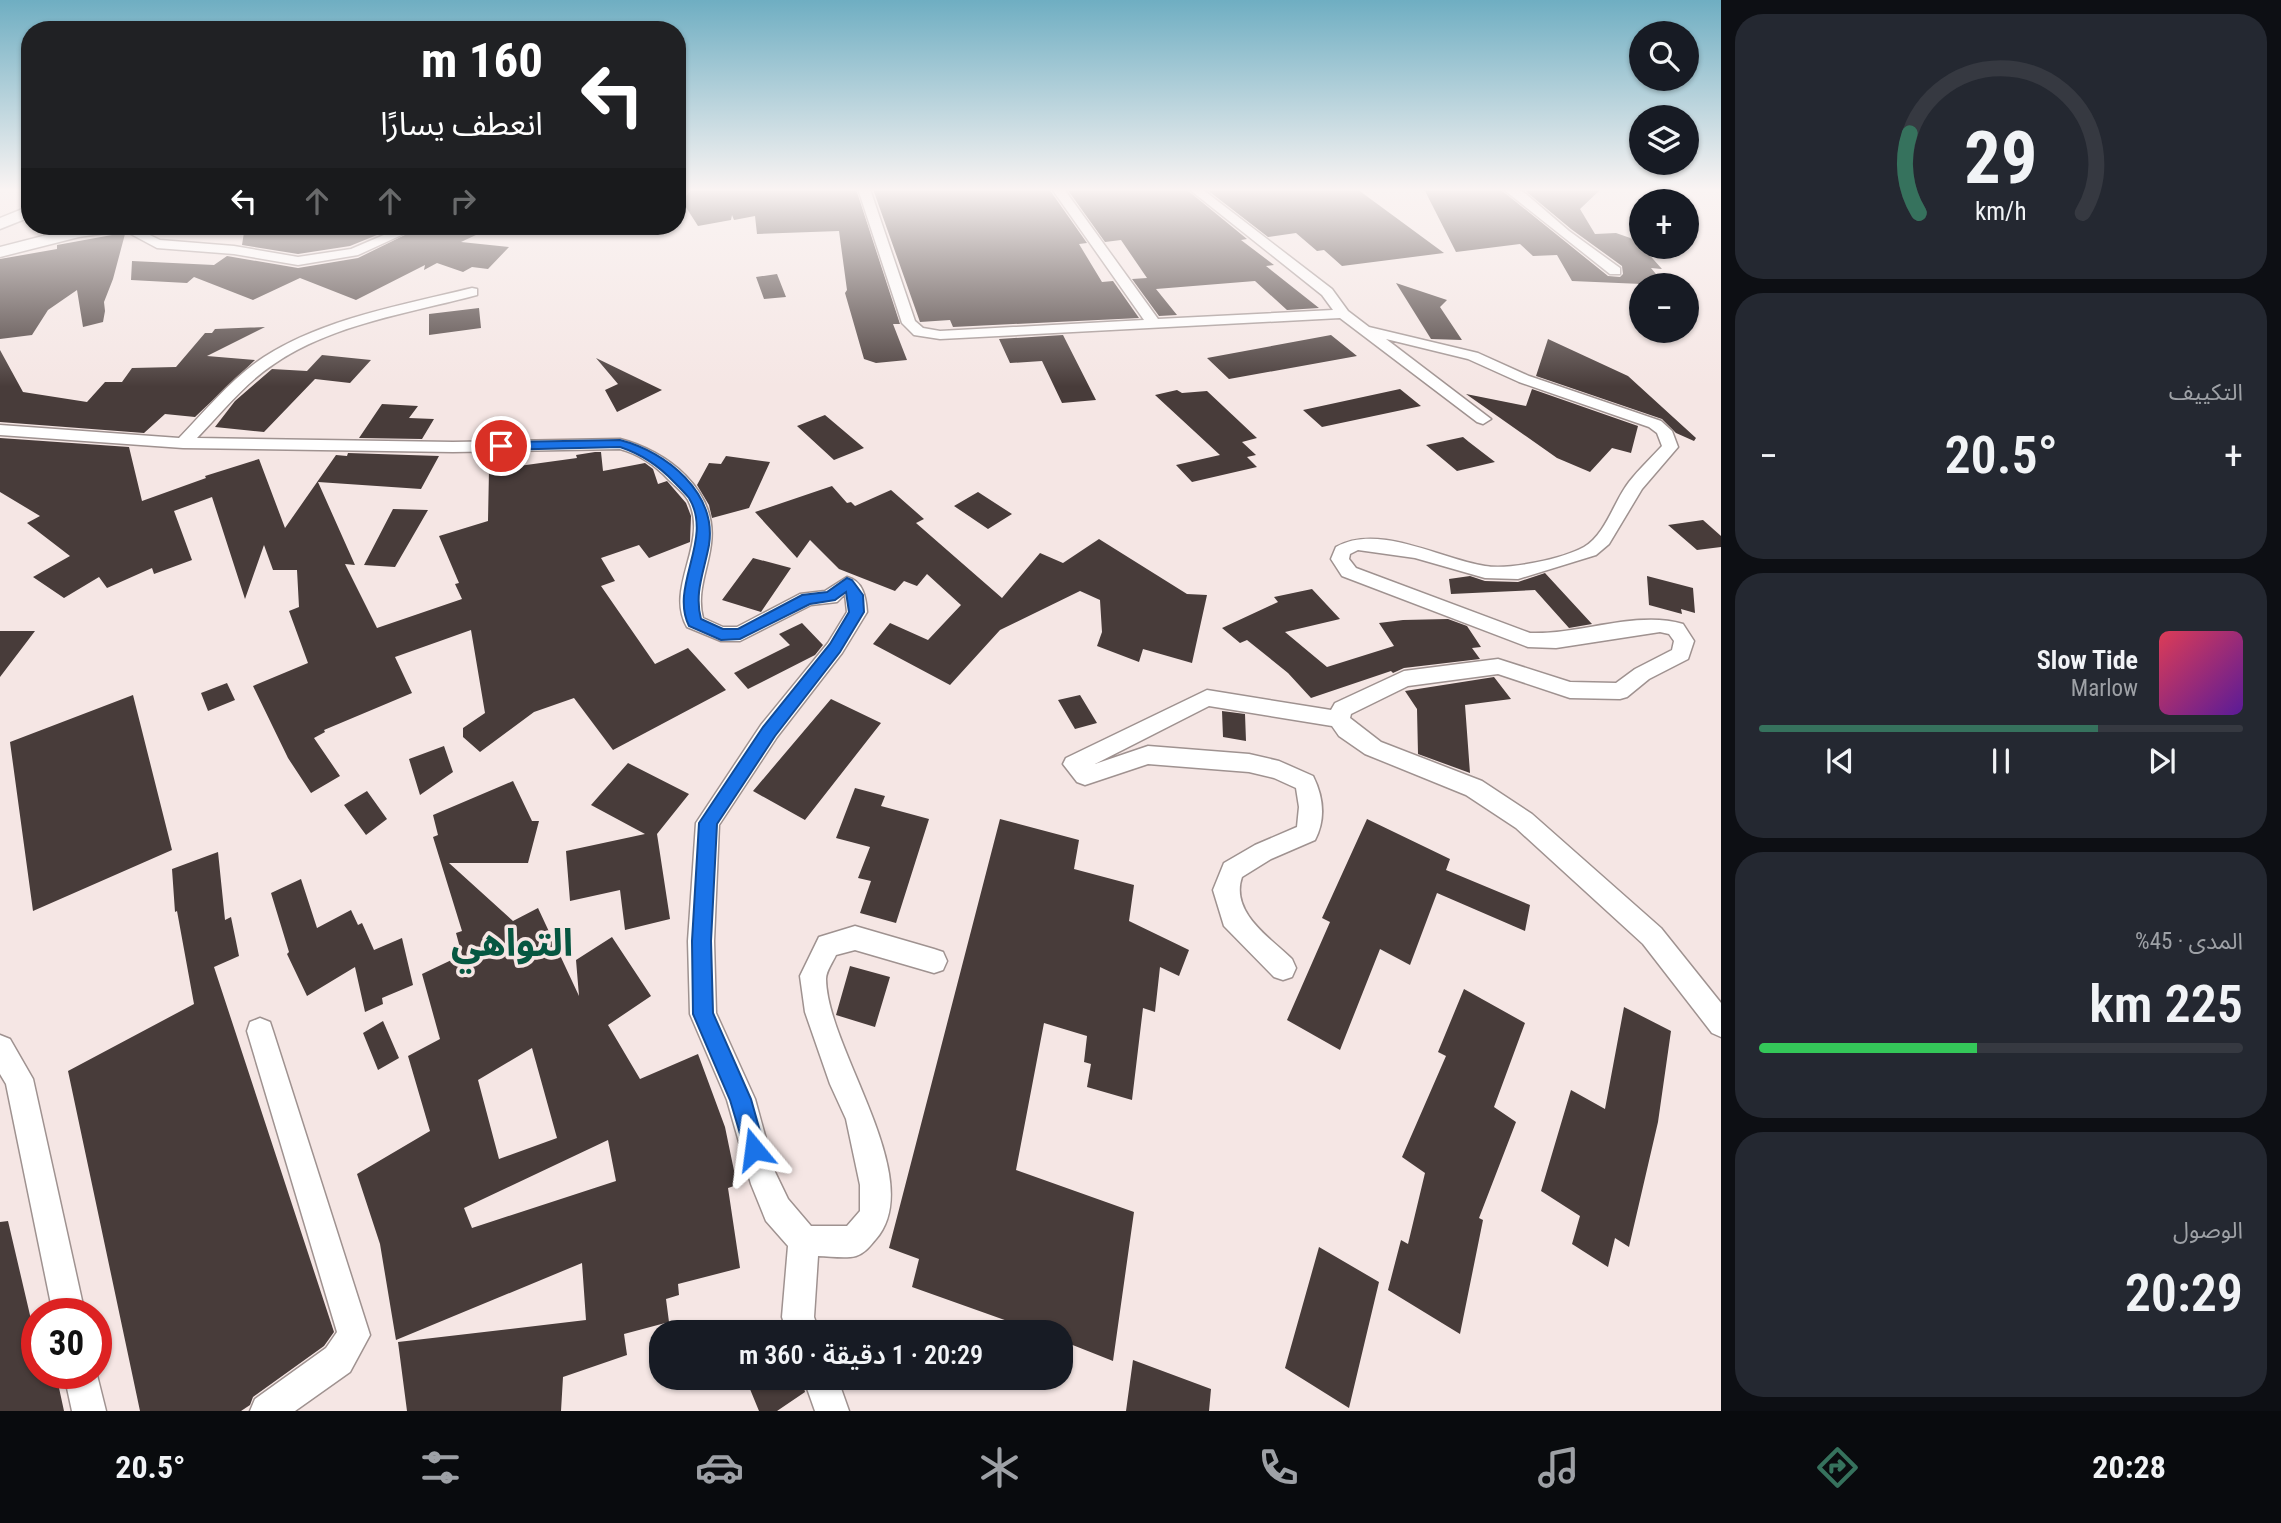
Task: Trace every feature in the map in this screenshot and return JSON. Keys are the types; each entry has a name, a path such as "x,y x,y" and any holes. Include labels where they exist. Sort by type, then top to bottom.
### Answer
{"street":[{"path":"262,255 298,261 336,255"},
{"path":"886,255 909,323 919,332 940,335 1343,314"},
{"path":"1105,255 1153,323"},
{"path":"1279,255 1327,292 1343,314 1483,419"},
{"path":"1593,255 1615,271"},
{"path":"183,443 269,360 341,329 472,292"},
{"path":"1339,719 1342,709 1404,679 1498,666 1570,690 1620,691 1642,674 1681,654 1684,641 1676,629 1660,625 1556,641 1528,640 1349,572 1340,559 1342,551 1355,544 1416,552 1485,572 1518,573 1590,551 1603,540 1635,486 1670,447 1664,431 1655,424 1628,413 1533,382 1473,356 1361,328"},
{"path":"0,429 44,435 183,443 453,447 620,444 639,449 666,467 696,498 703,524 702,544 689,601 694,622 721,634 740,634 807,599 830,597 847,583 856,595 857,612 835,648 769,731 708,823 707,836 701,941 703,1014 741,1099 761,1174 777,1210 804,1241 799,1320"},
{"path":"1283,968 1233,918 1225,891 1231,870 1263,852 1307,833 1312,817 1311,797 1305,782 1279,770 1249,763 1149,755 1085,776 1074,764 1208,698 1339,719 1347,730 1373,748 1474,788 1524,821 1651,936 1721,1024"},
{"path":"804,1241 854,1241 875,1217 875,1185 860,1116 844,1084 818,1012 813,976 828,945 855,938 934,961"},
{"path":"261,1031 354,1335 338,1360 267,1411"},
{"path":"0,1049 19,1079 66,1298"},
{"path":"84,1389 89,1411"},
{"path":"825,1390 832,1411"}],"building":[{"path":"24,255 119,255 104,302 103,322 83,327 77,290 48,310 32,335 0,339 0,259"},
{"path":"364,255 502,255 488,269 472,267 463,272 437,263 424,270 425,265 356,300 300,278 253,300 194,277 187,283 131,280 132,261 214,265 227,256 298,268"},
{"path":"842,255 877,255 900,324 893,324 907,360 876,363 864,359 845,293 847,290"},
{"path":"896,255 1086,255 1102,282 1113,281 1139,318 953,327 950,320 920,322"},
{"path":"1131,255 1261,255 1274,265 1266,266 1319,308 1287,310 1255,281 1156,289 1177,315 1159,316 1132,279 1147,278"},
{"path":"1329,255 1430,255 1342,266"},
{"path":"1532,255 1582,255 1608,276 1620,277 1623,274 1622,266 1607,255 1629,255 1629,259 1653,259 1662,269 1651,268 1655,273 1629,273 1629,283 1572,281 1557,255"},
{"path":"777,274 786,297 764,299 756,277"},
{"path":"1396,283 1447,300 1440,307 1462,340 1431,339"},
{"path":"479,308 481,328 429,335 429,314"},
{"path":"265,327 207,356 255,360 195,417 165,414 144,433 0,422 0,350 23,392 87,402 105,382 122,382 132,368 176,367 205,333 212,333 215,329"},
{"path":"1063,335 1096,400 1062,403 1042,361 1010,363 999,339"},
{"path":"1331,335 1357,356 1229,379 1207,358"},
{"path":"1548,339 1628,376 1696,438 1694,441 1676,433 1662,419 1536,376"},
{"path":"322,355 371,360 350,383 315,379 264,432 215,427 235,401 272,369 307,371"},
{"path":"596,358 662,390 617,412 605,390 618,384"},
{"path":"1400,389 1421,406 1322,427 1303,410"},
{"path":"1532,389 1638,426 1631,453 1612,448 1590,472 1557,458 1466,394 1526,406"},
{"path":"1177,390 1182,393 1207,391 1257,438 1242,442 1256,455 1247,457 1257,467 1192,482 1176,465 1220,455 1155,395"},
{"path":"382,404 418,406 409,418 434,419 422,439 359,438"},
{"path":"825,415 864,448 834,460 797,426"},
{"path":"1463,437 1495,462 1457,471 1426,445"},
{"path":"0,438 129,447 142,501 206,478 205,476 259,459 285,528 336,455 347,456 348,453 439,456 421,489 318,482 355,565 345,564 377,628 462,599 455,584 459,583 439,536 488,521 489,470 577,458 576,455 595,452 601,452 603,471 645,463 653,469 658,484 667,481 686,503 691,516 690,542 649,558 639,545 601,558 615,581 601,586 655,664 688,648 726,690 613,750 574,698 534,712 480,752 463,737 463,728 485,713 471,630 395,657 412,693 324,730 325,732 314,738 340,776 311,793 288,758 253,686 308,663 289,611 299,607 297,570 273,570 264,545 245,599 212,497 174,511 192,560 154,574 152,568 107,588 99,577 64,598 33,577 70,556 27,523 40,516 0,492"},
{"path":"726,456 770,462 749,508 712,518 709,505 697,485 709,463 721,464"},
{"path":"832,486 847,503 851,502 855,506 891,490 924,519 916,523 1002,598 1040,553 1063,563 1099,539 1187,594 1207,595 1192,663 1143,649 1139,662 1097,646 1102,632 1100,600 1080,591 1000,630 950,685 873,644 890,623 928,640 961,605 927,574 917,586 904,581 895,591 839,569 810,540 797,558 755,512"},
{"path":"978,492 1012,514 988,529 954,506"},
{"path":"393,509 428,510 395,567 364,565"},
{"path":"1703,520 1721,536 1721,547 1697,550 1668,525"},
{"path":"753,558 791,568 761,612 722,600"},
{"path":"1545,573 1592,624 1569,628 1535,590 1451,594 1449,579 1470,576 1485,581 1518,582"},
{"path":"1647,576 1693,588 1695,613 1681,609 1682,614 1649,605"},
{"path":"1312,589 1340,619 1285,632 1327,667 1394,646 1379,623 1403,620 1448,619 1467,626 1481,647 1472,648 1480,659 1404,668 1393,673 1391,671 1311,698 1288,673 1247,640 1240,643 1222,628 1278,602 1274,597"},
{"path":"802,623 823,645 815,655 748,689 734,673 790,645 779,634"},
{"path":"0,631 35,631 0,677"},
{"path":"1494,677 1511,699 1465,705 1470,773 1418,754 1417,709 1405,691"},
{"path":"227,683 235,700 208,711 201,693"},
{"path":"133,695 172,850 33,911 10,742"},
{"path":"1080,695 1097,723 1075,729 1058,700"},
{"path":"831,699 881,723 805,820 753,791"},
{"path":"1222,711 1245,714 1246,741 1223,737"},
{"path":"444,746 453,772 420,795 409,759"},
{"path":"628,763 689,794 657,834 670,919 625,930 620,890 570,901 566,851 645,834 591,805"},
{"path":"513,781 532,821 539,821 528,863 449,863 513,921 538,908 579,996 576,960 612,937 651,996 608,1025 640,1079 698,1054 725,1127 737,1185 728,1188 740,1268 678,1284 679,1295 666,1299 669,1320 649,1320 649,1327 624,1334 627,1355 563,1377 561,1411 407,1411 398,1342 586,1320 582,1263 396,1340 380,1244 357,1174 430,1131 408,1056 440,1039 422,974 462,955 456,933 462,931 433,837 438,835 433,815","holes":["532,1048 557,1138 499,1159 478,1080","608,1140 616,1181 472,1228 464,1208"]},
{"path":"855,788 885,796 881,806 929,819 896,923 860,913 871,881 858,878 870,847 836,838"},
{"path":"367,791 387,819 366,835 344,805"},
{"path":"1000,819 1079,840 1074,869 1134,885 1129,921 1189,950 1179,976 1160,967 1155,1012 1143,1008 1132,1100 1087,1087 1091,1064 1084,1062 1087,1036 1044,1023 1016,1170 1134,1212 1113,1361 1073,1345 1073,1320 1004,1320 912,1287 919,1259 889,1248"},
{"path":"1367,819 1450,859 1446,870 1530,905 1525,931 1437,893 1410,965 1380,949 1340,1050 1287,1020 1330,922 1322,918"},
{"path":"218,852 225,920 231,917 239,956 214,967 334,1332 324,1346 253,1397 250,1405 241,1411 140,1411 68,1071 194,1004 177,911 175,912 172,869"},
{"path":"301,879 317,928 351,910 358,925 362,923 374,950 402,938 413,985 382,998 383,1004 365,1012 355,967 307,996 287,954 289,952 271,893"},
{"path":"850,966 890,977 875,1027 836,1015"},
{"path":"1464,989 1525,1023 1494,1107 1516,1122 1479,1218 1483,1220 1460,1334 1388,1290 1401,1240 1408,1244 1425,1173 1402,1157 1446,1056 1438,1052"},
{"path":"1624,1007 1671,1031 1658,1122 1629,1247 1615,1238 1608,1267 1572,1244 1580,1216 1541,1191 1571,1090 1605,1109"},
{"path":"383,1021 399,1058 378,1070 363,1033"},
{"path":"8,1221 26,1298 21,1298 21,1389 59,1389 64,1411 0,1411 0,1222"},
{"path":"1319,1247 1379,1282 1349,1408 1285,1368"},
{"path":"1133,1360 1211,1389 1209,1411 1126,1411"},
{"path":"750,1390 804,1390 777,1411 759,1411"}],"district":[{"name":"التواهي","path":"512,943"}],"route":[{"path":"501,446 620,444 639,449 666,467 696,498 703,524 702,544 689,601 694,622 721,634 740,634 807,599 830,597 847,583 856,595 857,612 835,648 769,731 708,823 701,941 703,1014 741,1099 754,1149"}]}
